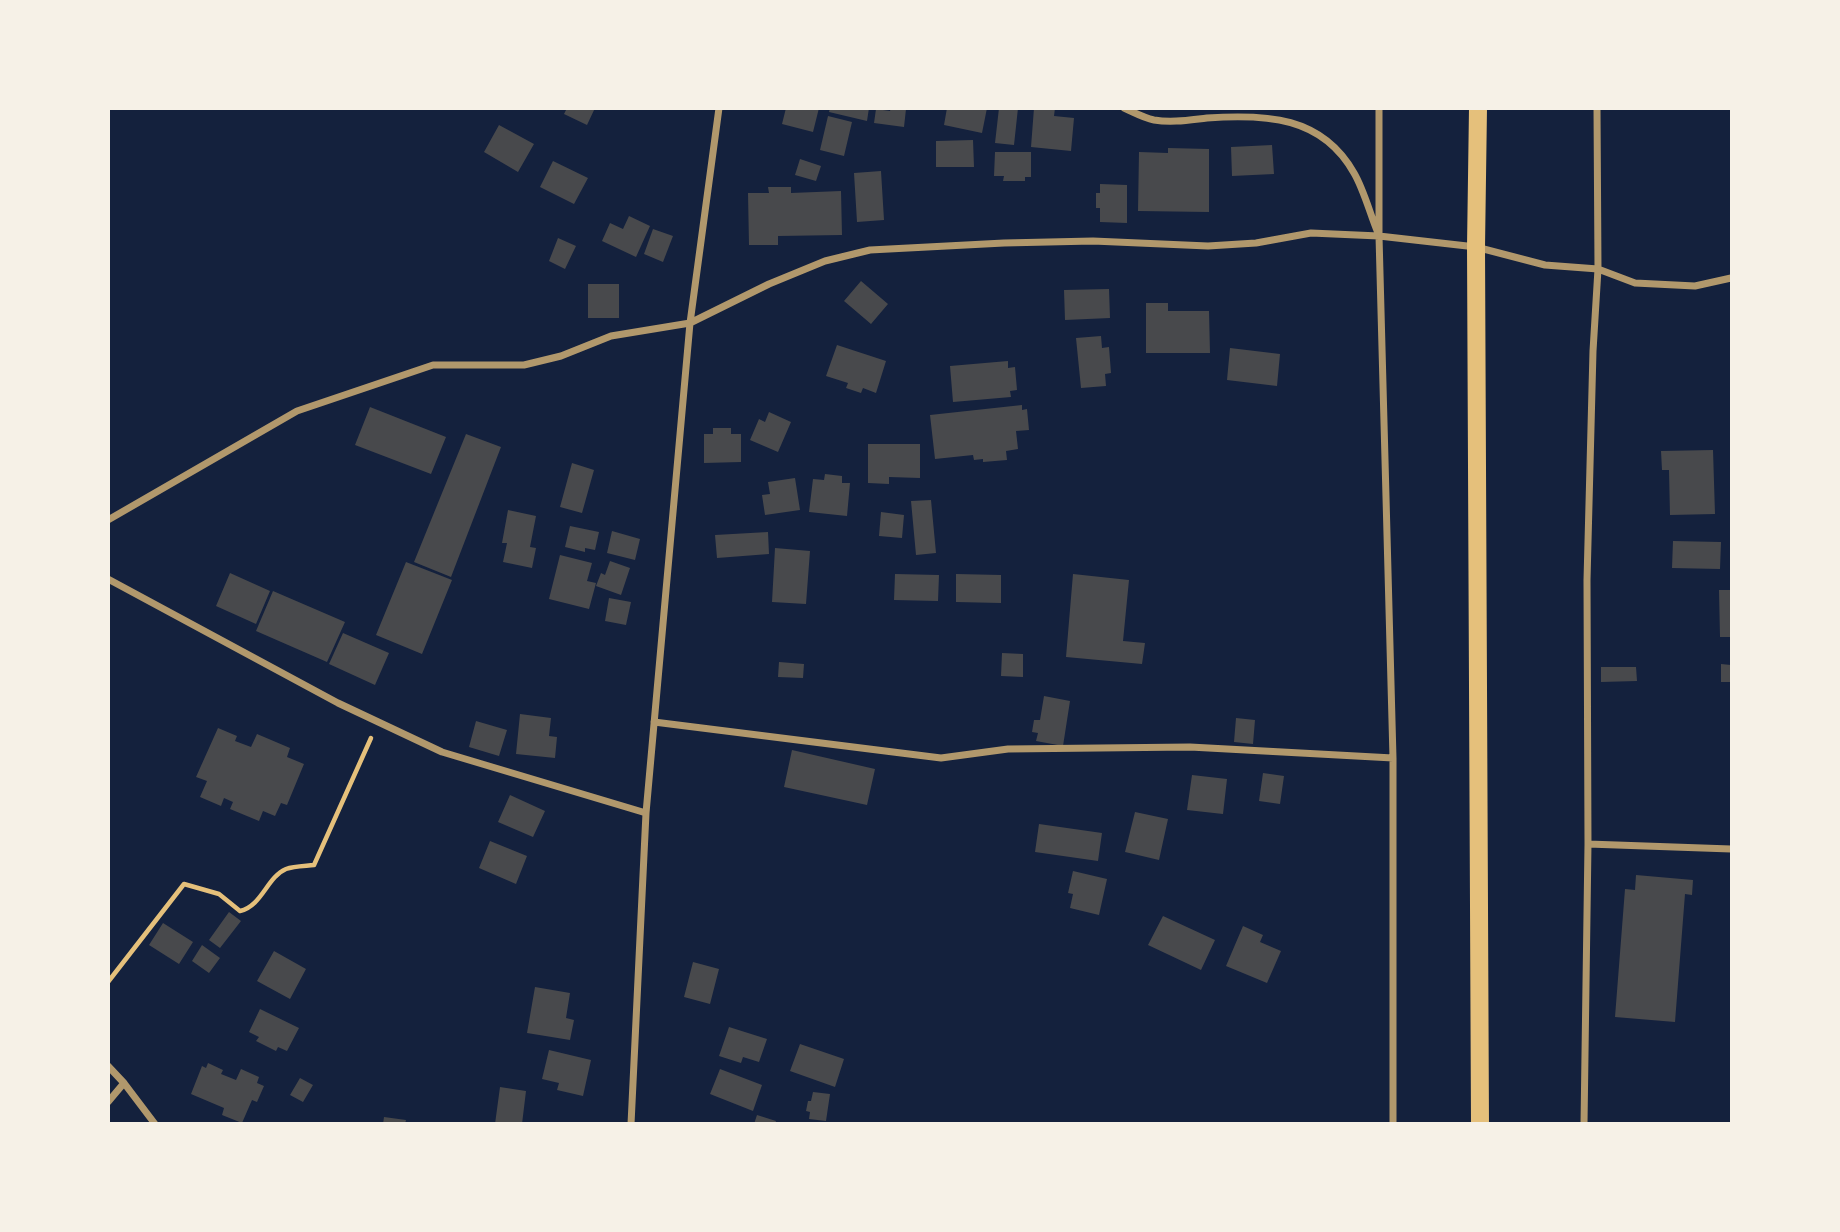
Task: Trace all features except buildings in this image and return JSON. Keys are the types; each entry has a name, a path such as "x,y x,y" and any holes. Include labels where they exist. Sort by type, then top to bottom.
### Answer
{"main road":[{"path":"1478,108 1476,247 1480,1124"}],"street":[{"path":"631,1124 646,813 690,323 719,108"},
{"path":"1124,108 1153,120 1177,122 1209,118 1270,118 1298,124 1329,141 1354,173 1379,236"},
{"path":"1379,108 1379,236 1393,758 1393,1124"},
{"path":"1584,1124 1588,844 1587,580 1598,269 1597,108"},
{"path":"108,520 297,411 433,365 524,365 561,356 611,336 690,323 814,265 870,250 1093,241 1208,246 1256,243 1311,233 1379,236 1476,247 1545,265 1598,269 1635,283 1695,286 1731,278"},
{"path":"108,579 338,703 442,752 646,813"},
{"path":"654,722 941,758 1009,749 1190,747 1393,758"},
{"path":"1588,844 1731,849"},
{"path":"108,1066 155,1124"},
{"path":"108,1102 124,1083"}],"path":[{"path":"108,982 184,884 219,894 240,911 250,909 284,869 314,865 379,722"}]}
